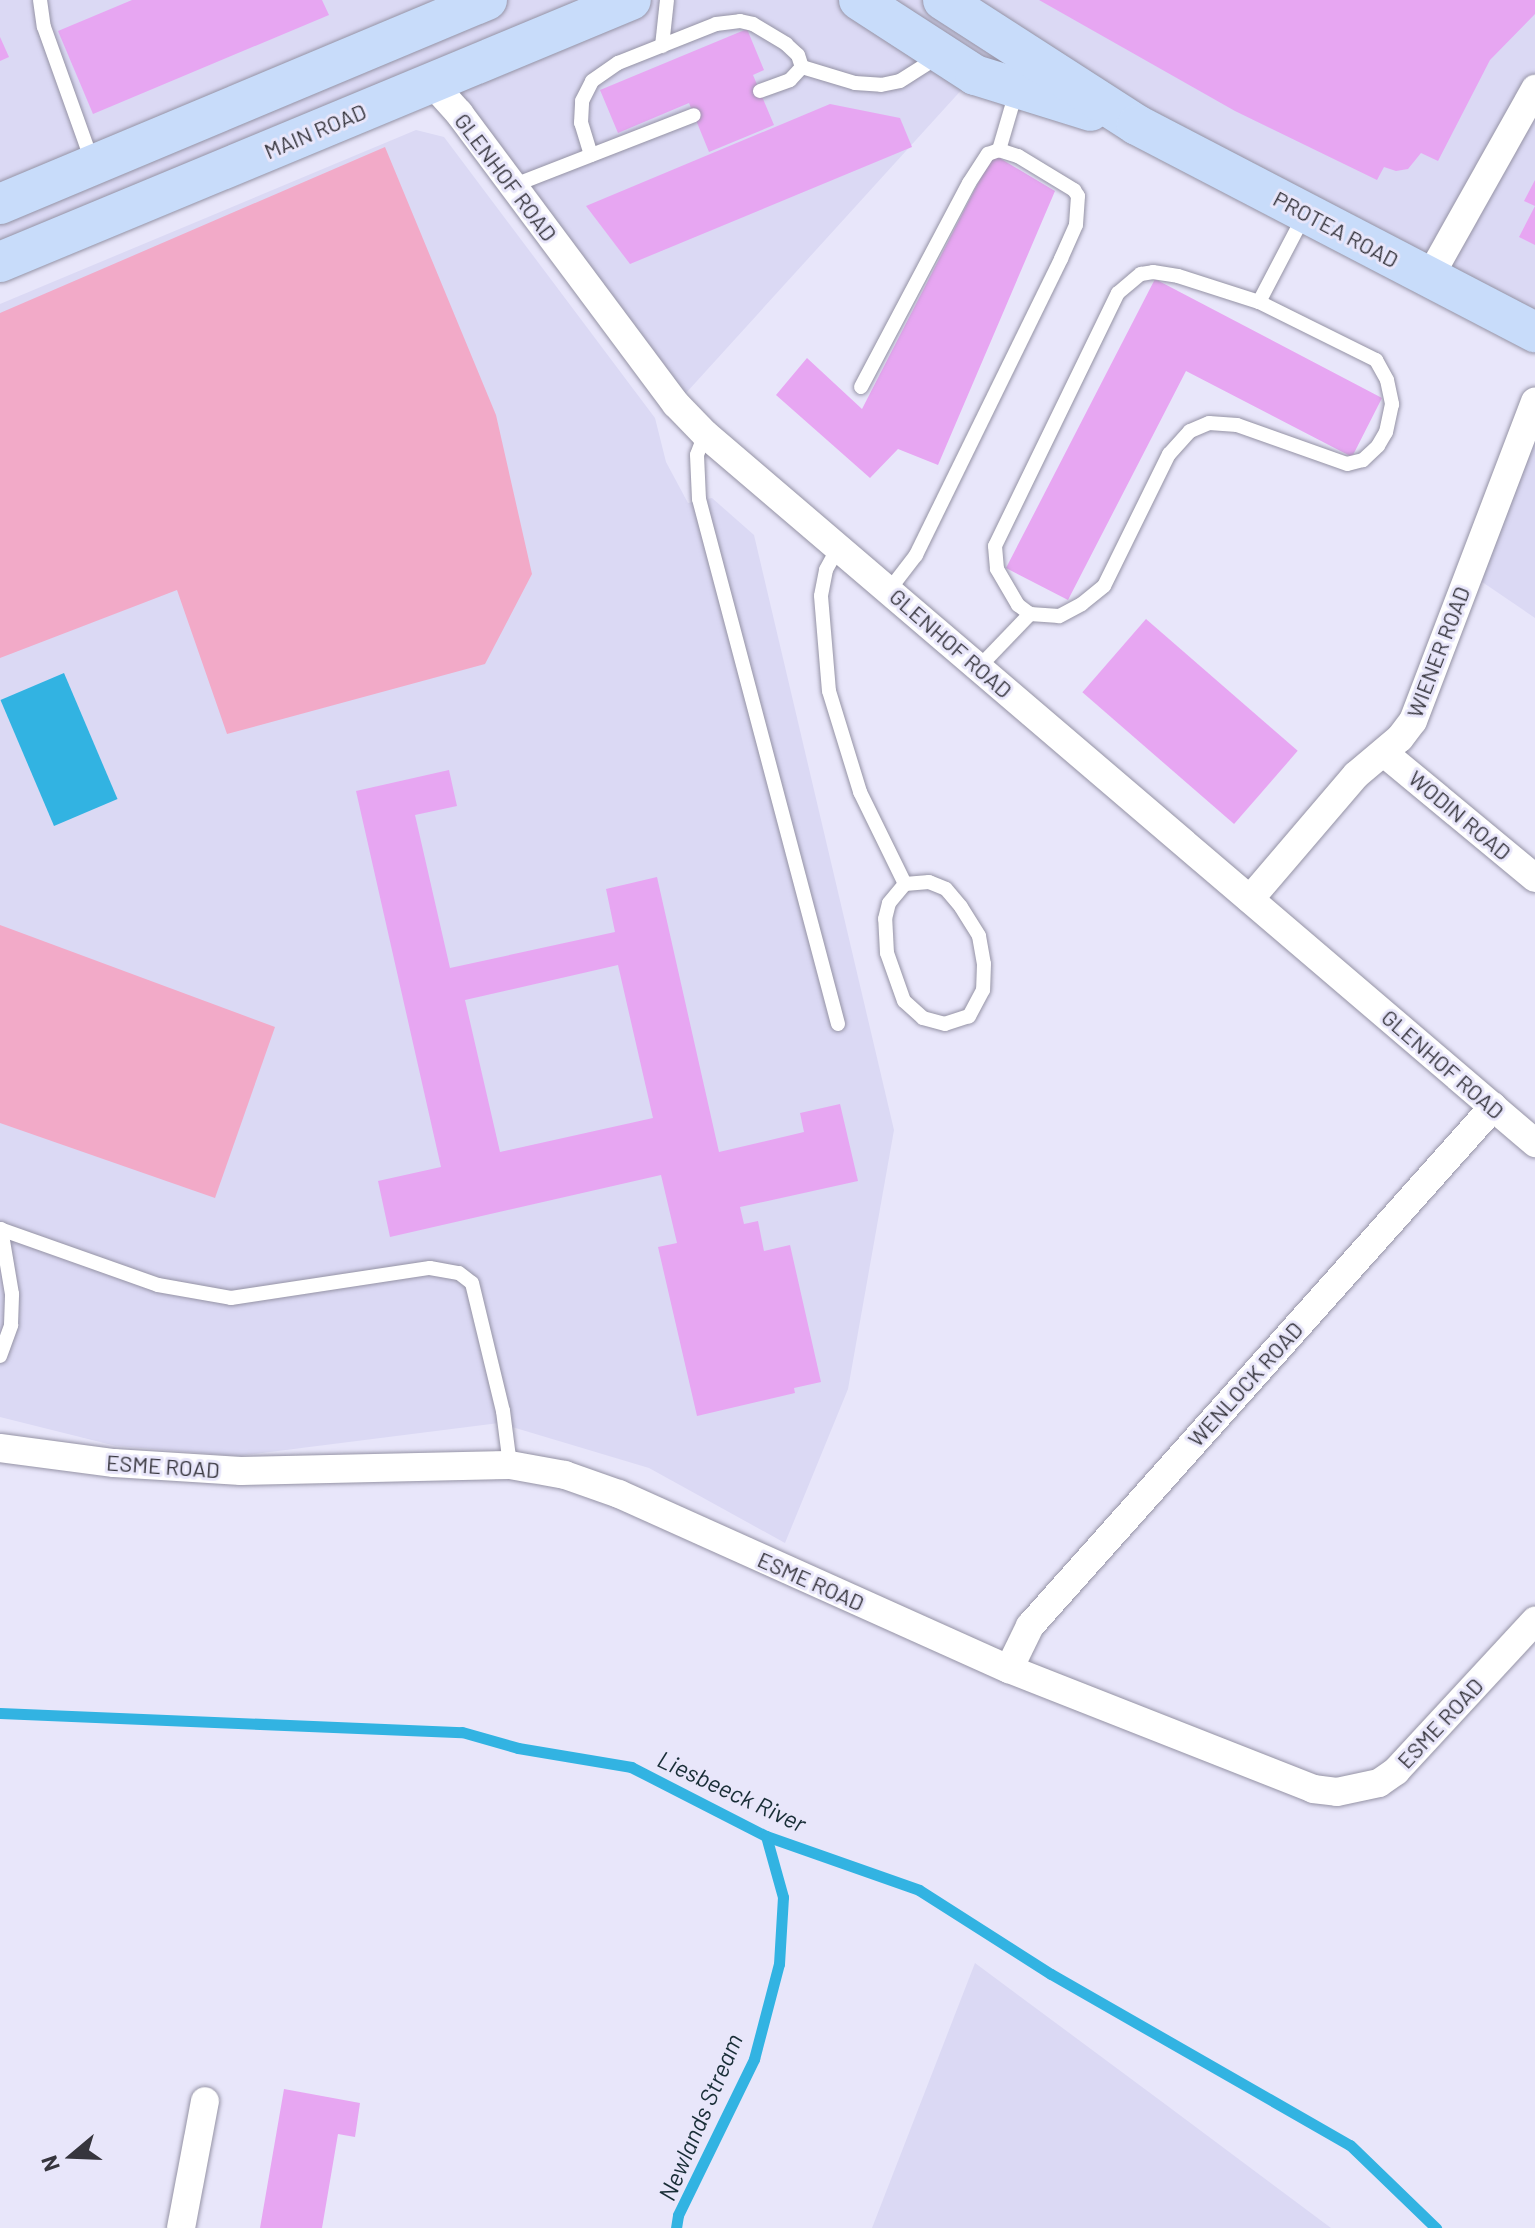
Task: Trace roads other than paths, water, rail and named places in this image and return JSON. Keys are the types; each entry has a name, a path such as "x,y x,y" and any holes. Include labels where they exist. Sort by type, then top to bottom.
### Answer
{"main road":[{"path":"0,204 487,0"},
{"name":"MAIN ROAD","path":"0,262 631,0"},
{"name":"PROTEA ROAD","path":"859,0 975,75 1137,125"},
{"name":"PROTEA ROAD","path":"943,0 1137,125 1535,332"}],"street":[{"name":"GLENHOF ROAD","path":"431,82 676,404 705,434 1535,1143"},
{"path":"1429,278 1535,89"},
{"name":"WIENER ROAD","path":"1250,899 1356,775 1384,753 1413,721 1535,402"},
{"name":"WODIN ROAD","path":"1384,753 1535,878"},
{"name":"WENLOCK ROAD","path":"1009,1669 1030,1626 1493,1107"},
{"name":"ESME ROAD","path":"0,1448 114,1463 241,1471 510,1465 565,1475 619,1494 1009,1669 1313,1789 1337,1792 1379,1783 1396,1771 1535,1621"},
{"path":"181,2228 205,2101"}],"lane":[{"path":"40,0 44,27 94,165"},
{"path":"662,46 667,0"},
{"path":"591,155 581,113 592,81 618,63 716,24 740,21 753,24 786,44 798,55 802,67"},
{"path":"802,67 855,83 881,85 900,81 942,55"},
{"path":"760,91 790,80 802,67"},
{"path":"999,150 1018,88"},
{"path":"512,186 694,115"},
{"path":"861,387 976,169 988,154 999,150 1018,156 1074,190 1078,196 1076,225 916,555 889,590"},
{"path":"1259,302 1305,212"},
{"path":"1153,272 1178,276 1259,302 1376,360 1387,380 1392,404 1386,432 1378,446 1363,460 1347,464 1237,425 1209,423 1190,431 1169,454 1104,586 1082,604 1059,616 1030,614 1018,605 997,569 995,546 1118,293 1141,274 1153,272"},
{"path":"705,434 696,466 699,499 838,1024"},
{"path":"838,548 826,570 821,596 829,691 860,792 905,884"},
{"path":"979,667 1030,614"},
{"path":"929,882 946,889 979,936 984,964 983,990 969,1016 945,1024 923,1018 904,1001 887,953 885,919 889,903 905,884 929,882"},
{"path":"0,1356 11,1325 12,1294 0,1229 158,1285 231,1298 430,1268 459,1273 472,1283 503,1411 510,1465"}],"water":[{"path":"64,673 118,799 54,826 0,700"}],"waterway":[{"name":"Liesbeeck River","path":"0,1713 462,1732 518,1748 631,1767 766,1836 919,1890 1051,1974 1350,2145 1436,2228"},
{"name":"Newlands Stream","path":"676,2228 678,2215 754,2059 779,1964 783,1897 766,1836"}]}
